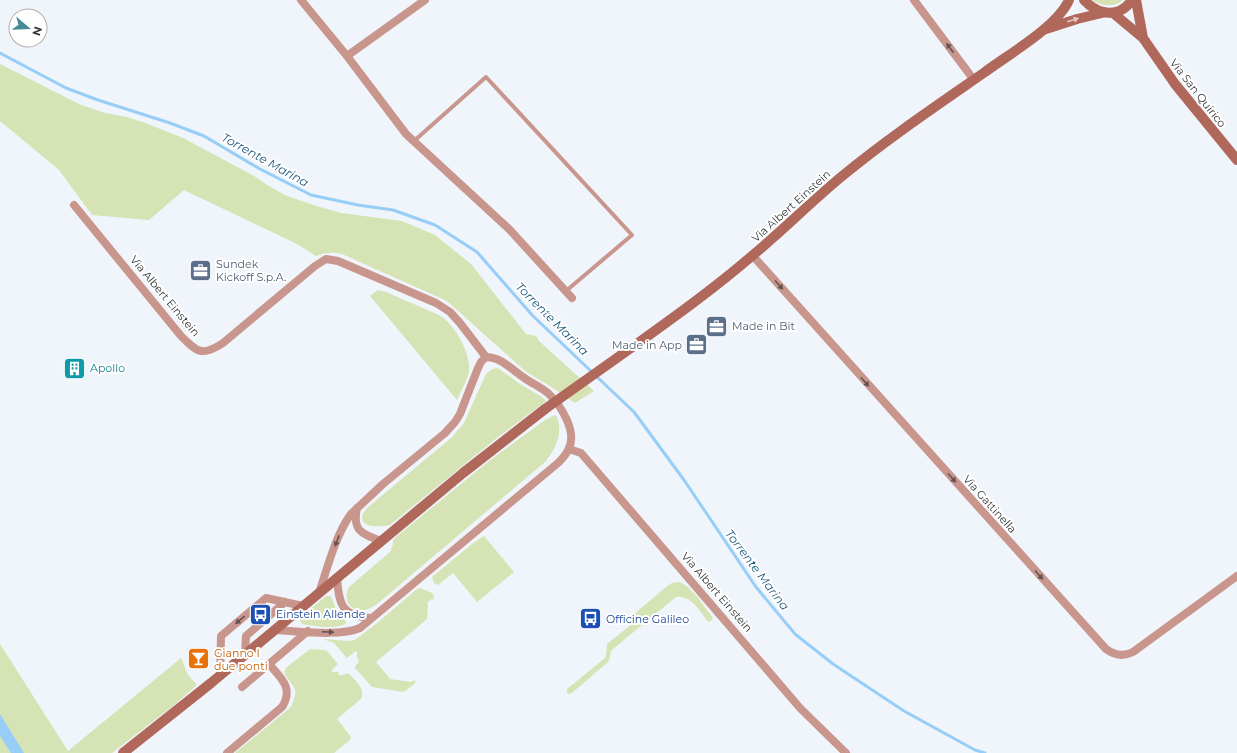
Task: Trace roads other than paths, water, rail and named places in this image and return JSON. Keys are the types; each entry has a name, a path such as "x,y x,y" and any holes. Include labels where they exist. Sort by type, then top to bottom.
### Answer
{"street":[{"path":"301,0 347,56 406,134 509,230 572,298"},
{"path":"347,56 425,0"},
{"path":"914,0 974,80"},
{"name":"Via Albert Einstein","path":"124,753 220,676 463,473 544,409 693,304 753,256 840,177 876,148 1044,30 1065,8 1069,0"},
{"path":"1084,0 1090,6 1102,13 1113,13 1124,8 1132,0"},
{"name":"Via San Quirico","path":"1136,0 1143,38"},
{"name":"Via Albert Einstein","path":"1044,30 1077,19 1102,13"},
{"name":"Via San Quirico","path":"1113,13 1143,38 1175,84 1237,160"},
{"name":"Via Albert Einstein","path":"74,205 181,336 193,348 202,352 212,350 223,343 315,266 326,259 338,261 436,303 450,312 486,357"},
{"name":"Via Gattinella","path":"753,256 992,523 1106,649 1112,653 1127,655 1133,652 1237,576"},
{"path":"275,630 346,632 360,628 558,463 569,449 571,435 569,424 564,413 549,394 518,374 505,363 494,357 486,357 478,368 460,414 455,422 445,433 383,484 351,514 344,524 319,593"},
{"name":"Via Albert Einstein","path":"569,449 581,453 800,708 846,753"},
{"path":"357,508 355,523 358,528 362,533 382,541"},
{"path":"337,578 340,601 347,612 362,618 371,618"},
{"path":"220,676 221,636 266,598 303,606"},
{"path":"245,655 246,636 285,602"},
{"path":"242,687 308,631"},
{"path":"227,753 282,707 286,700 287,688 284,680 269,664"}],"lane":[{"path":"414,142 486,77 632,235 566,291"}],"water":[{"path":"0,714 24,753 11,753 0,736"}],"waterway":[{"name":"Torrente Marina","path":"0,53 66,88 204,136 260,169 311,195 358,205 393,210 435,225 477,252 533,316 634,412 684,480 756,587 795,634 833,664 904,711 975,750 985,753"}],"place":[{"name":"Sundek Kickoff S.p.A.","path":"201,270"},
{"name":"Made in Bit","path":"717,326"},
{"name":"Made in App","path":"697,345"},
{"name":"Apollo","path":"75,368"},
{"name":"Einstein Allende","path":"261,614"},
{"name":"Officine Galileo","path":"591,619"},
{"name":"Gianno I due ponti","path":"198,659"}]}
